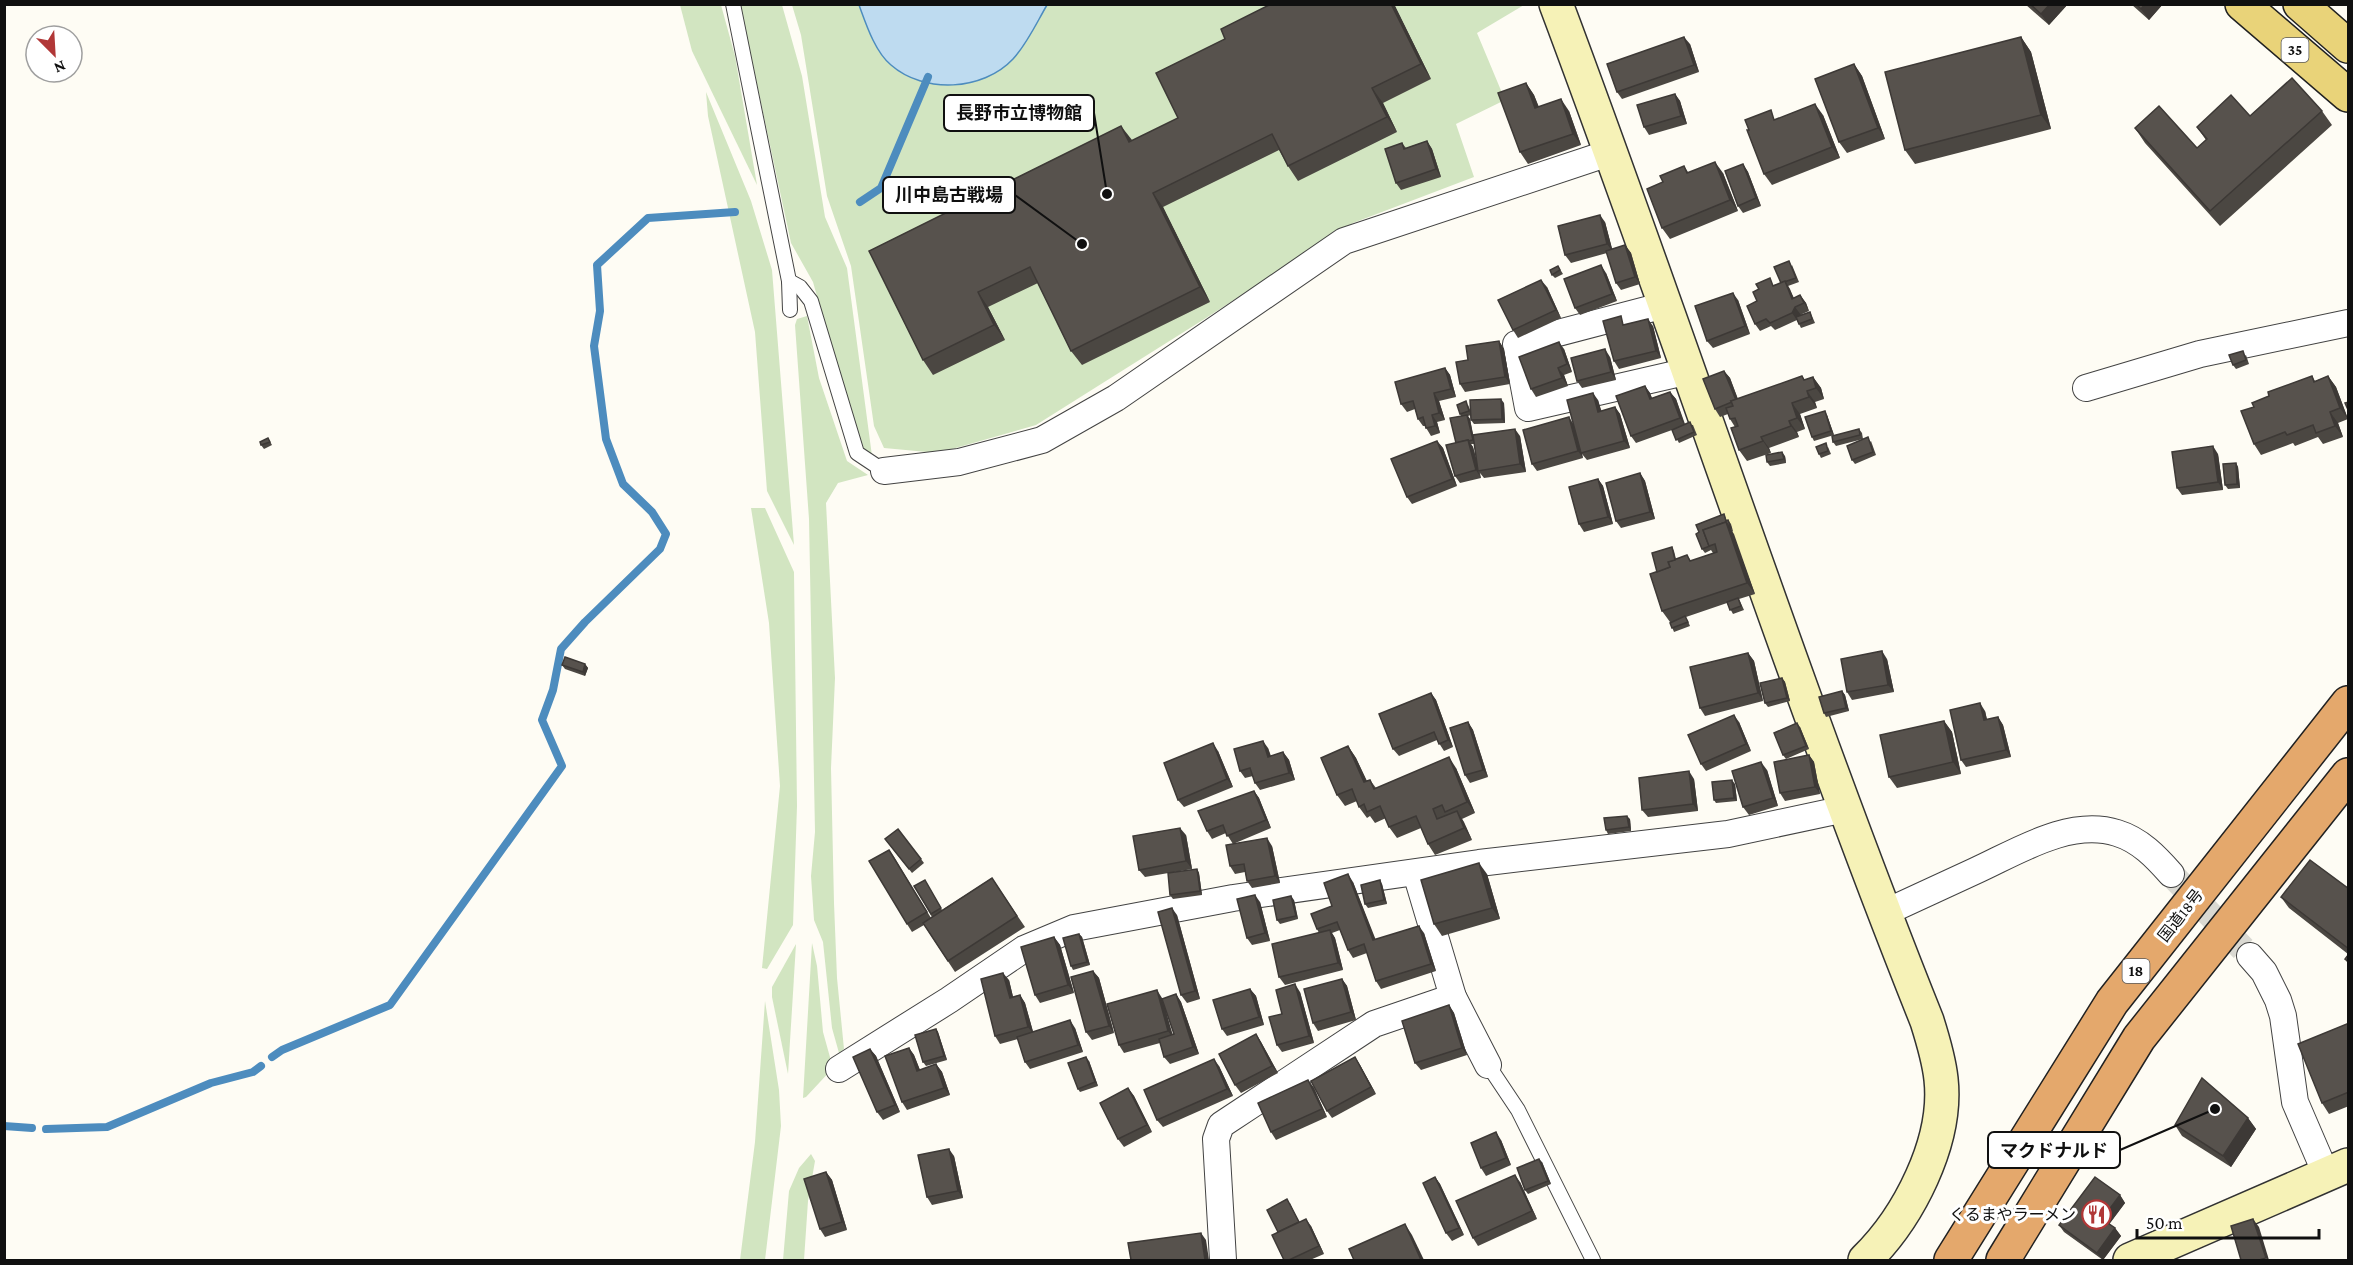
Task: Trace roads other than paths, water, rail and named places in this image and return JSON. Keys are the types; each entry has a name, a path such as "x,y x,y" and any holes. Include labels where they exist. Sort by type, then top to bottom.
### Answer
{"highway":[{"name":"国道18号","path":"1952,1260 2112,1002 2349,703"},
{"path":"2003,1260 2139,1038 2349,775"}],"main road":[{"name":"35","path":"2242,4 2349,95"},
{"name":"35","path":"2300,4 2349,46"}],"street":[{"path":"1557,4 1612,152 1845,809 1927,1021 1935,1048 1941,1081 1940,1111 1934,1142 1920,1180 1899,1222 1864,1260"},
{"path":"884,471 959,462 1042,440 1116,399 1344,241 1612,152"},
{"path":"1665,305 1516,344 1528,408 1689,371"},
{"path":"2086,388 2200,354 2349,322"},
{"path":"839,1069 950,1000 1024,949 1074,928 1233,898 1728,834 1845,809"},
{"path":"1884,913 2043,840 2085,830 2116,833 2131,839 2154,855 2171,874"},
{"path":"1416,873 1453,997 1488,1065"},
{"path":"2130,1260 2338,1170 2295,1102 2283,1016 2264,972 2250,956"},
{"path":"1223,1260 1216,1139 1221,1125 1374,1024 1453,997"}],"lane":[{"path":"733,4 789,281 790,310"},
{"path":"789,281 800,287 811,301 857,453 884,471"},
{"path":"1488,1065 1518,1110 1593,1260"}],"water":[{"path":"859,5 1047,5 1013,59 986,78 953,85 920,81 891,65 880,53"}],"waterway":[{"path":"860,202 881,188 928,77"},
{"path":"272,1057 282,1050 390,1005 562,766 542,720 553,690 561,649 585,622 660,549 666,534 652,512 623,484 606,439 594,346 600,311 597,265 648,218 735,212"},
{"path":"46,1129 107,1127 211,1083 253,1072 261,1066"},
{"path":"4,1126 32,1128"}],"tunnel":[{"path":"2171,874 2250,956"}],"place":[{"name":"長野市立博物館","path":"1107,194"},
{"name":"川中島古戦場","path":"1082,244"},
{"name":"マクドナルド","path":"2215,1109"},
{"name":"くるまやラーメン","path":"2097,1214"}]}
